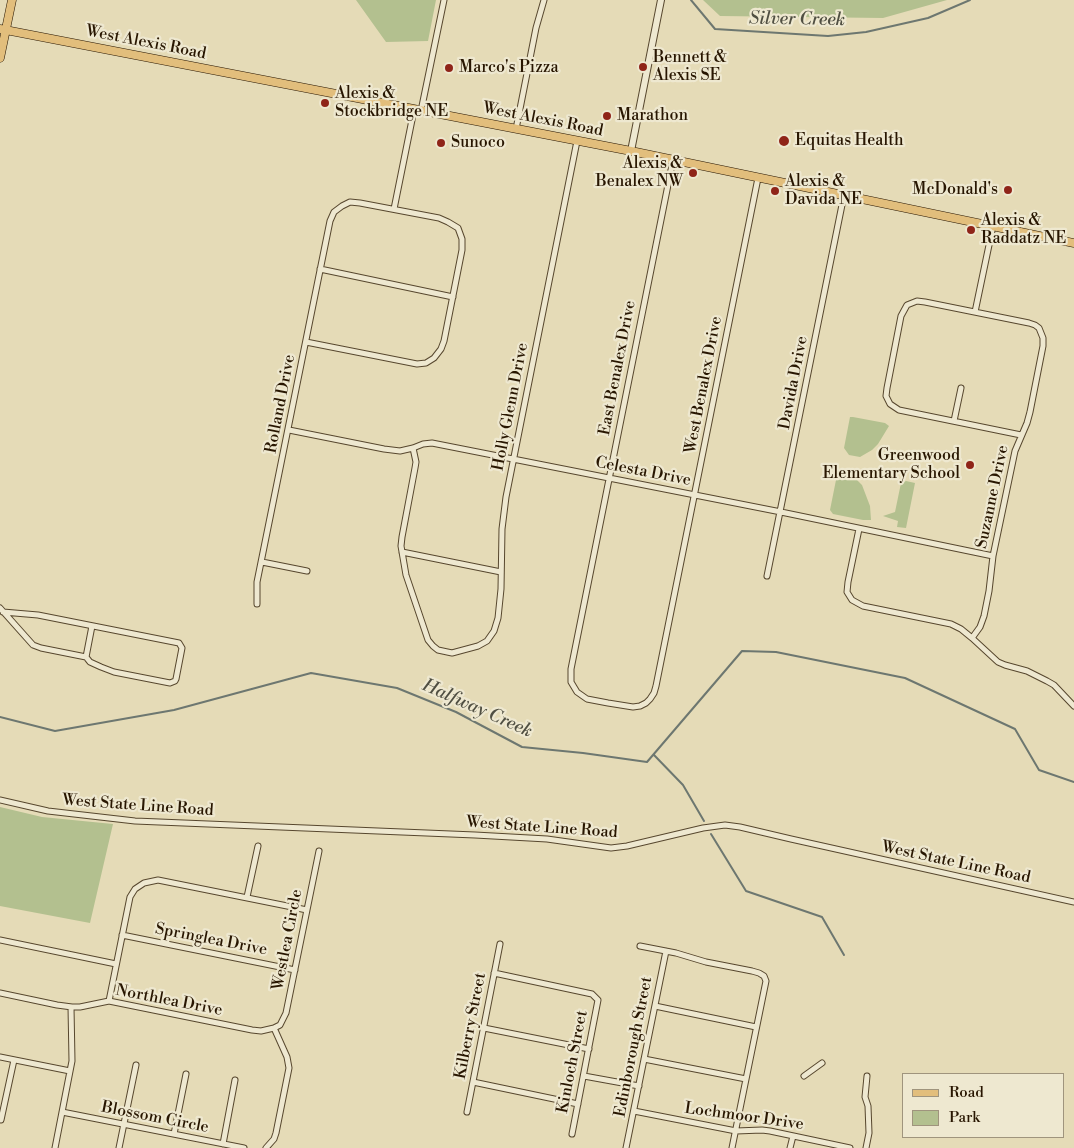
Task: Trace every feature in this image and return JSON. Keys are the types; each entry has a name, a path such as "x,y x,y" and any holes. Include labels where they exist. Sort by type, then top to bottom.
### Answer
{"main road":[{"path":"0,58 3,30 12,0"},
{"name":"West Alexis Road","path":"3,30 631,151 1074,243"}],"street":[{"path":"306,342 417,364 427,362 438,354 441,349 463,244 458,228 439,218 394,209 444,0"},
{"path":"516,129 536,28 544,0"},
{"path":"631,151 662,0"},
{"name":"Holly Glenn Drive","path":"402,552 406,575 428,640 433,646 438,650 452,653 478,646 486,641 494,631 498,618 504,511 577,141"},
{"name":"East Benalex Drive","path":"608,703 587,699 582,696 573,688 570,676 673,160"},
{"name":"West Benalex Drive","path":"608,703 633,708 646,703 654,693 758,178"},
{"name":"Davida Drive","path":"767,576 844,195"},
{"name":"Rolland Drive","path":"257,604 257,582 330,221 336,211 350,202 360,202 394,209"},
{"path":"993,226 975,312 917,301 906,305 901,316 886,396 890,404 899,410 1021,435"},
{"path":"320,269 453,297"},
{"name":"Suzanne Drive","path":"972,638 980,627 984,616 993,556 1014,450 1027,423 1043,346 1041,332 1035,325 975,312"},
{"path":"954,421 961,388"},
{"name":"Celesta Drive","path":"288,430 384,450 400,450 432,443 993,556"},
{"path":"413,448 416,462 402,537 402,552 501,572"},
{"path":"859,529 847,592 857,603 863,606 951,624 961,629 998,662 1027,671 1048,681 1074,706"},
{"path":"262,562 308,571"},
{"path":"2,610 38,615 179,644 182,648 176,679 170,683 108,670 90,662 86,657 41,648 34,645 2,610"},
{"path":"86,657 92,626"},
{"name":"West State Line Road","path":"0,800 48,811 134,821 547,839 611,848 643,843 703,828 733,826 1074,902"},
{"path":"247,898 258,846"},
{"name":"Westlea Circle","path":"274,1028 284,1020 286,1013 319,851"},
{"path":"109,1001 130,897 140,885 148,881 158,880 307,910"},
{"name":"Springlea Drive","path":"122,935 295,970"},
{"path":"0,940 116,964"},
{"name":"Kilberry Street","path":"467,1112 500,944"},
{"path":"640,946 752,971 764,976 766,981 732,1148"},
{"name":"Edinborough Street","path":"626,1148 666,951"},
{"name":"Kinloch Street","path":"494,973 587,992 596,996 598,1000 572,1134"},
{"name":"Northlea Drive","path":"0,993 71,1007 109,1001 252,1030 262,1031 274,1028"},
{"path":"655,1006 756,1027"},
{"path":"54,1148 73,1057 71,1007"},
{"path":"266,1148 274,1139 276,1133 288,1068 287,1057 274,1028"},
{"path":"484,1028 589,1049"},
{"path":"0,1057 70,1072"},
{"path":"644,1059 746,1079"},
{"path":"1,1120 14,1060"},
{"path":"804,1076 822,1064"},
{"path":"119,1148 136,1065"},
{"path":"174,1134 186,1074"},
{"path":"584,1076 638,1086"},
{"path":"866,1148 869,1133 866,1097 867,1076"},
{"path":"223,1144 235,1080"},
{"path":"473,1082 578,1104"},
{"name":"Lochmoor Drive","path":"634,1111 736,1131 762,1130 850,1148"},
{"name":"Blossom Circle","path":"62,1112 244,1148"},
{"path":"790,1148 793,1136"}],"green space":[{"path":"356,0 436,0 428,41 386,42"},
{"path":"703,0 947,0 883,18 720,16"},
{"path":"850,417 885,423 889,426 878,444 860,457 849,455 844,448"},
{"path":"838,470 849,474 862,485 870,506 871,520 833,514 830,510"},
{"path":"906,481 915,483 906,528 897,527 898,521 883,516 895,512 901,483"},
{"path":"0,807 42,817 113,824 90,923 0,906"}],"waterway":[{"name":"Silver Creek","path":"691,0 715,29 828,36 866,32 928,18 970,0"},
{"name":"Halfway Creek","path":"0,717 55,731 174,710 311,673 397,688 456,712 522,747 647,762 742,651 776,652 905,678 1015,729 1039,770 1074,782"},
{"path":"654,755 683,785 704,821"},
{"path":"711,834 746,891 822,917 844,955"}],"place":[{"name":"Bennett & Alexis SE","path":"643,67"},
{"name":"Marco's Pizza","path":"449,68"},
{"name":"Alexis & Stockbridge NE","path":"325,103"},
{"name":"Marathon","path":"607,116"},
{"name":"Equitas Health","path":"784,141"},
{"name":"Sunoco","path":"441,143"},
{"name":"Alexis & Benalex NW","path":"693,173"},
{"name":"McDonald's","path":"1008,190"},
{"name":"Alexis & Davida NE","path":"775,191"},
{"name":"Alexis & Raddatz NE","path":"971,230"},
{"name":"Greenwood Elementary School","path":"970,465"}]}
